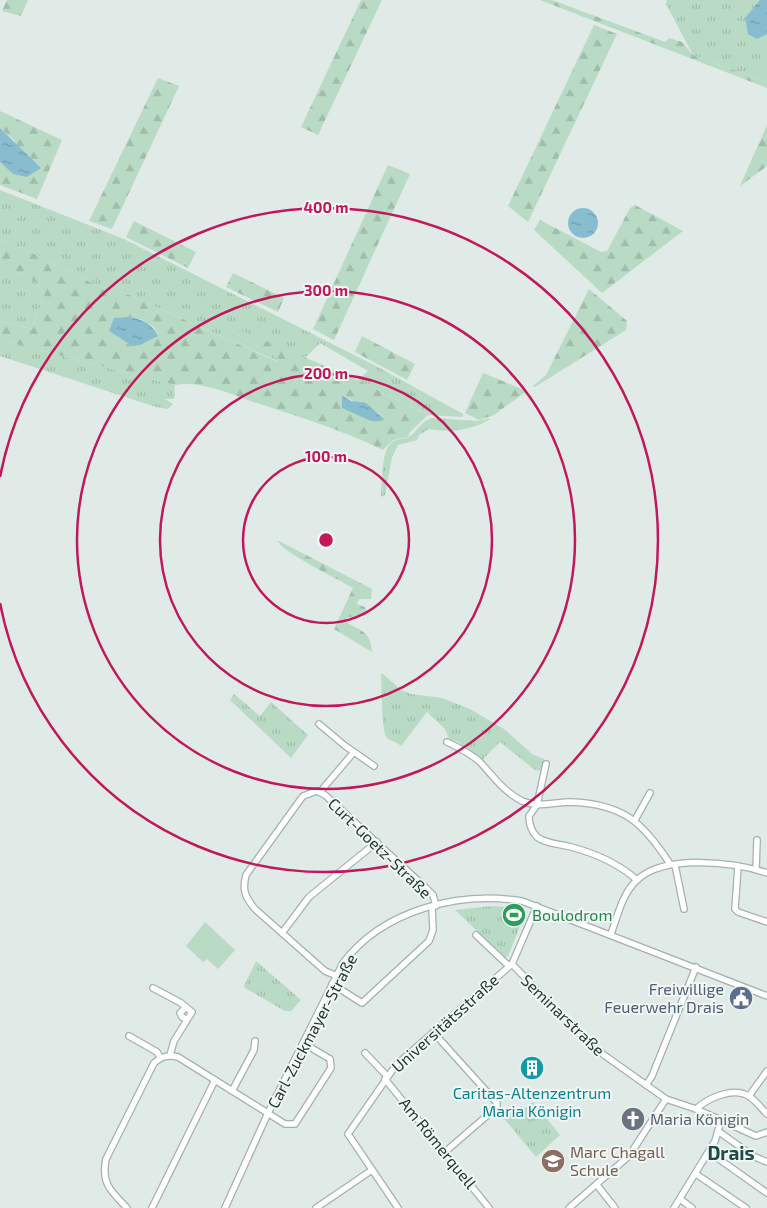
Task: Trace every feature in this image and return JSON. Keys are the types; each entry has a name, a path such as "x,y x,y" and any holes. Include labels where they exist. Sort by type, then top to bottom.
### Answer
{"street":[{"path":"319,724 374,766"},
{"path":"447,742 476,759 513,796 528,803 537,805 571,802 608,808 635,820 672,865 684,909"},
{"name":"Curt-Goetz-Straße","path":"337,976 325,971 255,909 245,897 244,885 246,875 303,796 320,792 354,752"},
{"path":"546,764 537,805 529,816 530,826 537,836 546,841 570,846 598,857 626,871 637,880"},
{"name":"Curt-Goetz-Straße","path":"320,792 426,888 433,895 434,906"},
{"path":"635,820 650,793"},
{"path":"756,869 757,840"},
{"path":"282,933 309,897 377,842"},
{"path":"611,934 624,897 637,880 656,868 672,865 718,864 756,869 767,873"},
{"path":"738,866 735,909 738,912 767,922"},
{"name":"Carl-Zuckmayer-Straße","path":"225,1208 268,1113 332,984 356,947 380,927 402,916 434,906 466,900 506,898 537,906 767,996"},
{"path":"332,984 362,1003 429,941 433,930 434,906"},
{"path":"510,965 537,906"},
{"name":"Seminarstraße","path":"476,935 510,965 572,1028 604,1056 666,1099 696,1109 756,1136 767,1132"},
{"name":"Universitätsstraße","path":"372,1170 348,1134 396,1064 510,965"},
{"path":"646,1085 652,1076 696,967"},
{"path":"153,988 192,1012 191,1017 186,1019 174,1041 170,1055"},
{"path":"433,1032 496,1103 497,1107 446,1152"},
{"path":"129,1036 156,1052 160,1058"},
{"path":"232,1090 254,1050 255,1042"},
{"path":"127,1208 110,1190 105,1181 106,1159 154,1063 160,1058 170,1055 178,1057 285,1124 295,1124 331,1068 330,1058 303,1043"},
{"name":"Am Römerquell","path":"365,1053 489,1208"},
{"path":"750,1096 767,1071"},
{"path":"152,1208 215,1080"},
{"path":"696,1109 706,1100 718,1095 750,1096 767,1114"},
{"path":"569,1208 629,1156 666,1099"},
{"path":"674,1208 709,1152 721,1120"},
{"path":"718,1131 753,1156 767,1162"},
{"path":"709,1152 767,1192"},
{"path":"316,1208 372,1170 398,1208"},
{"path":"696,1174 746,1208"},
{"path":"596,1184 615,1208"},
{"path":"680,1200 692,1208"}],"green space":[{"path":"7,0 28,0 21,16 2,11"},
{"path":"361,0 382,0 318,135 301,127"},
{"path":"540,0 552,0 665,42 669,38 682,42 693,55 767,82 767,88"},
{"path":"667,0 767,0 767,82 693,55 666,4"},
{"path":"594,25 617,34 528,222 508,206"},
{"path":"158,78 179,86 112,229 89,221"},
{"path":"0,111 62,140 37,199 0,185 0,162 13,174 15,141 0,128"},
{"path":"767,125 767,166 740,186"},
{"path":"388,165 410,174 334,340 313,329"},
{"path":"0,190 124,239 378,367 463,414 463,417 428,415 358,380 368,371 320,343 305,358 235,329 232,331 279,359 279,362 127,294 94,284 20,247 0,240"},
{"path":"635,205 683,231 602,293 534,230 540,220 601,252 607,251 630,208"},
{"path":"134,221 196,252 188,268 126,237"},
{"path":"0,240 20,247 94,284 127,294 278,362 279,359 232,331 235,328 358,380 428,415 410,432 408,437 393,440 383,450 321,424 206,386 175,385 0,340 0,321 32,329 45,293 33,280 4,265 0,258","holes":["140,319 153,326 158,335 132,346 109,331","343,395 371,409 385,420 342,408"]},
{"path":"0,258 4,265 33,280 45,293 32,329 0,321"},
{"path":"233,273 284,298 278,312 226,287"},
{"path":"589,289 627,321 626,330 535,387 533,386 546,375"},
{"path":"362,336 415,364 407,380 355,352"},
{"path":"0,340 175,385 174,399 165,399 173,404 168,409 156,407 0,356"},
{"path":"483,373 527,391 494,415 479,420 465,413"},
{"path":"431,418 477,421 491,418 470,428 445,431 429,429 419,435 417,440 398,445 392,457 385,495 381,497 384,459 388,446 394,441 410,436"},
{"path":"277,540 372,589 371,599 359,599 357,604 365,607 367,613 357,617 348,617 345,621 367,635 372,652 334,629 353,588 300,559 289,552"},
{"path":"381,674 401,690 411,694 442,698 470,709 504,729 532,754 544,759 542,771 535,770 500,742 482,760 458,742 449,739 445,729 427,712 401,746 387,738 382,708"},
{"path":"234,694 260,716 271,702 308,735 291,758 230,700"},
{"path":"492,906 520,908 523,909 525,914 508,956 505,957 455,910"},
{"name":"Boulodrom","path":"509,909 521,913 517,922 506,917"},
{"path":"205,922 235,950 218,969 207,959 203,962 186,946"},
{"path":"256,961 301,1000 291,1011 285,1011 245,988 244,986"},
{"path":"533,1102 560,1135 536,1157 502,1116 513,1107 519,1113"}],"water":[{"path":"760,0 767,0 767,34 757,39 748,34 745,18"},
{"path":"0,128 41,168 27,177 13,174 0,162"},
{"path":"583,208 594,212 598,223 594,234 583,238 572,234 568,223 572,212"},
{"path":"127,317 145,322 152,327 158,336 140,345 132,346 109,331 114,318"},
{"path":"342,395 351,401 366,403 385,420 371,421 342,408"}],"place":[{"name":"Boulodrom","path":"514,915"},
{"name":"Freiwillige Feuerwehr Drais","path":"741,998"},
{"name":"Caritas-Altenzentrum Maria Königin","path":"532,1068"},
{"name":"Maria Königin","path":"633,1119"},
{"name":"Marc Chagall Schule","path":"553,1161"}],"district":[{"name":"Drais","path":"731,1153"}]}
